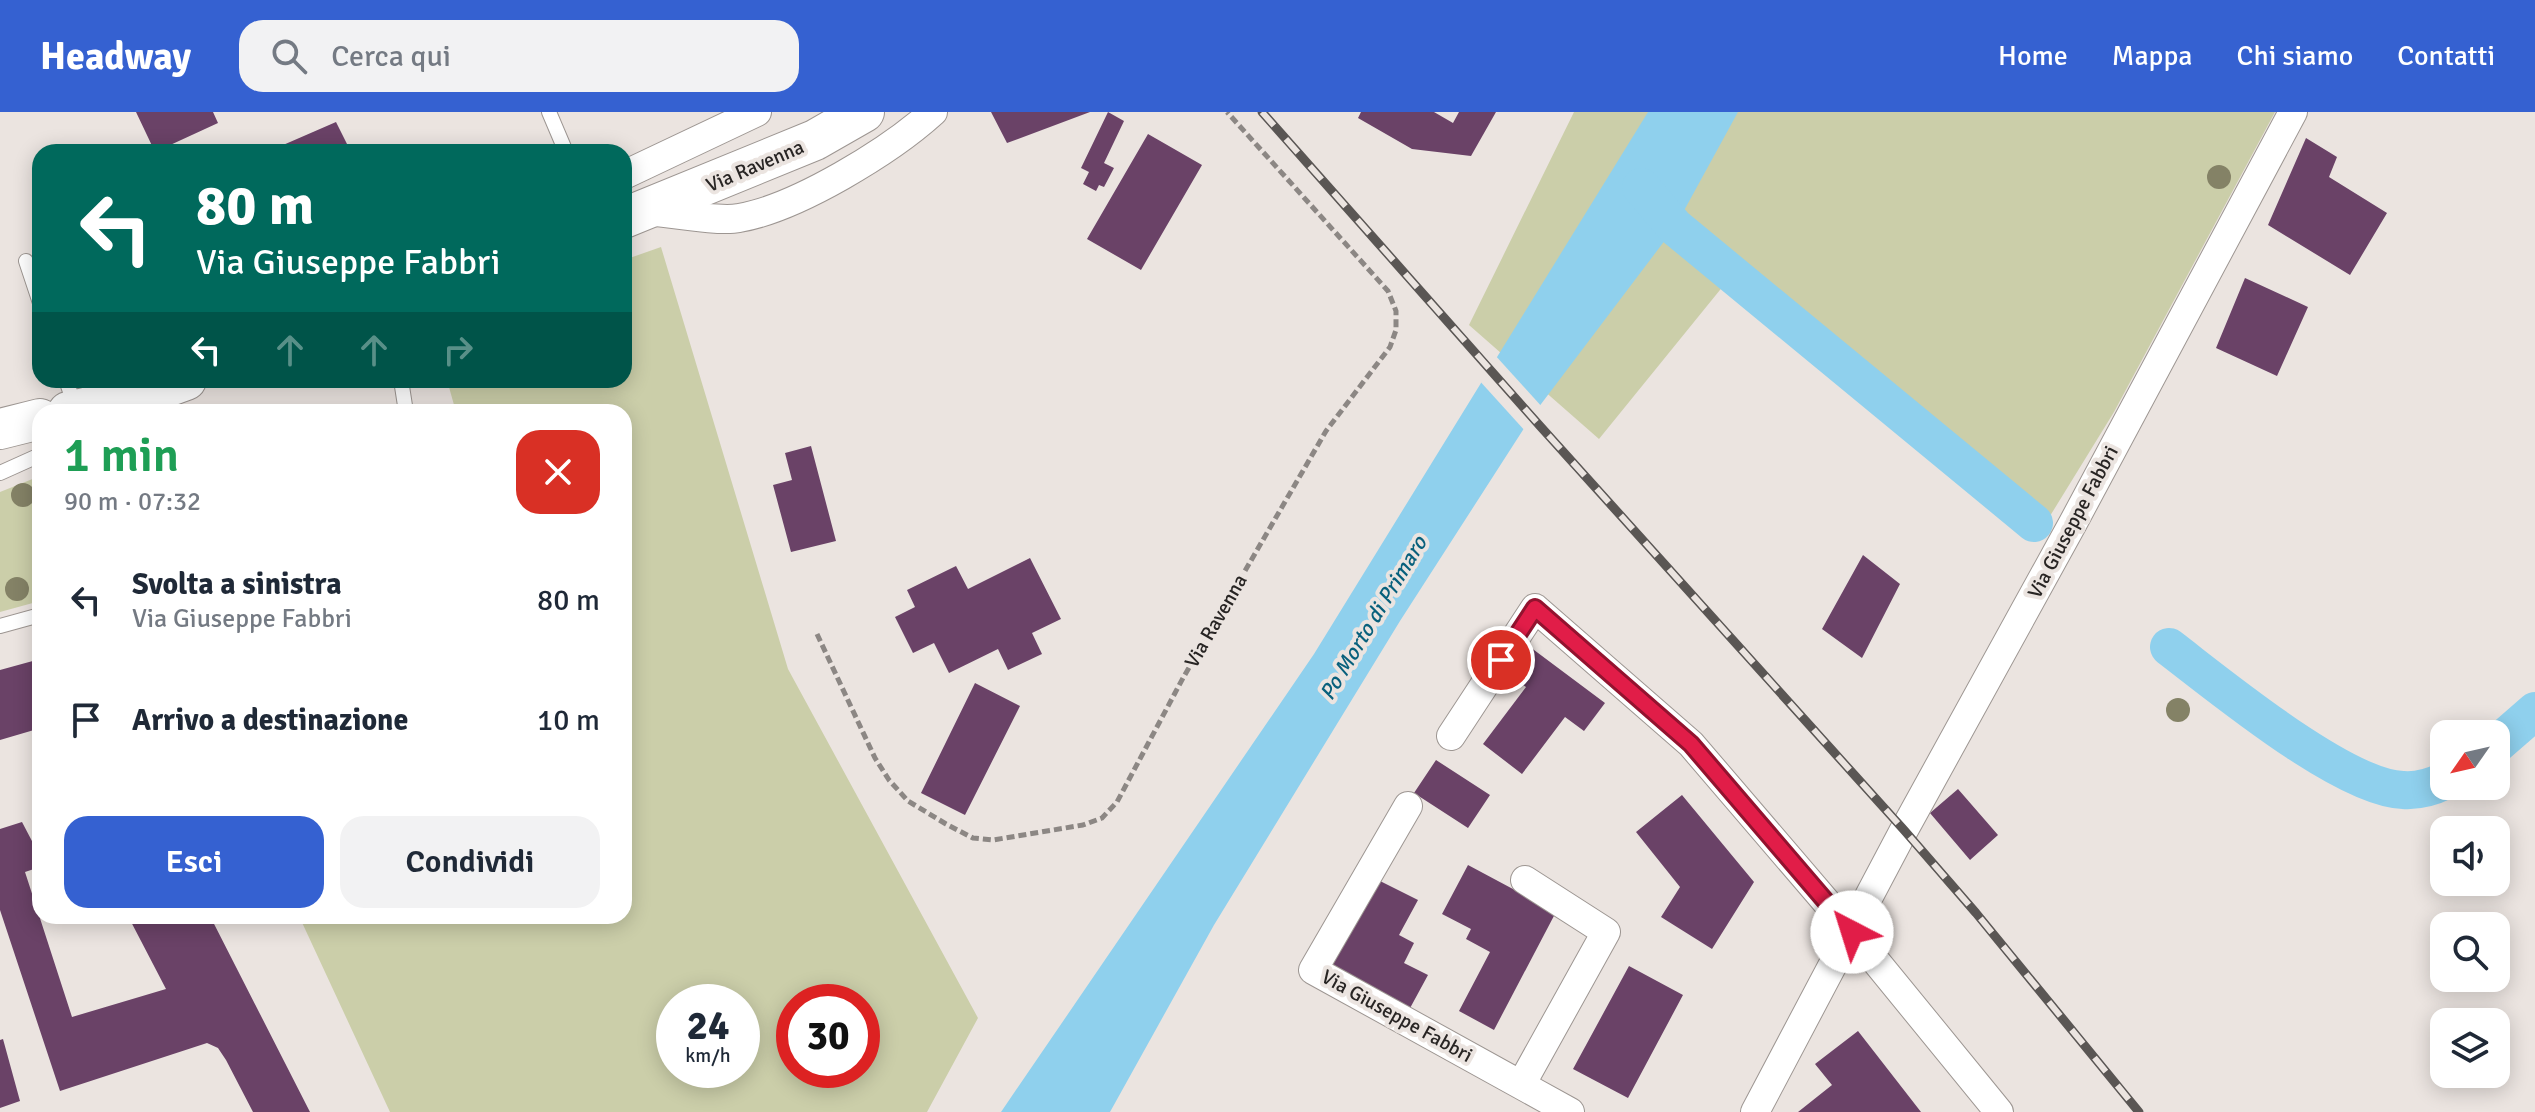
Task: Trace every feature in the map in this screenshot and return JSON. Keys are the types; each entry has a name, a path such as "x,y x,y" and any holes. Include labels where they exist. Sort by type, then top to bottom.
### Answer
{"main road":[{"name":"Via Ravenna","path":"633,214 815,140 864,112"},
{"path":"90,404 165,391"},
{"path":"0,429 32,419"}],"street":[{"name":"Via Ravenna","path":"633,214 737,219 783,207 909,134 933,112"},
{"name":"Via Giuseppe Fabbri","path":"1755,1112 2293,112"},
{"path":"632,171 746,114"},
{"path":"1451,736 1535,608 1691,744 1852,932 1999,1112"},
{"name":"Via Giuseppe Fabbri","path":"1408,806 1313,970 1570,1112"},
{"path":"1521,1085 1606,932 1525,880"}],"lane":[{"path":"549,112 563,144"},
{"path":"26,261 32,279"},
{"path":"0,473 32,459"},
{"path":"0,626 32,617"}],"path":[{"name":"Via Ravenna","path":"817,634 875,758 889,780 908,801 946,824 973,838 993,840 1083,825 1102,818 1117,802 1183,678 1326,431 1390,347 1396,330 1396,311 1388,291 1227,112"}],"green space":[{"path":"1574,112 2275,112 2114,412 2034,542 1724,285 1599,439 1469,325"},
{"path":"661,247 788,669 978,1018 927,1112 390,1112 303,924 632,924 632,404 454,404 449,388 632,388 632,257"},
{"path":"32,479 32,603 0,612 0,492"}],"water":[{"name":"Po Morto di Primaro","path":"1648,112 1738,112 1675,227 1532,416 1400,621 1214,925 1110,1112 1001,1112 1314,654"}],"pier":[{"path":"1494,354 1543,408 1526,432 1478,379"}],"building":[{"path":"136,112 213,112 218,123 172,144 151,144"},
{"path":"991,112 1090,112 1007,143"},
{"path":"1108,112 1124,121 1104,163 1114,168 1104,187 1099,185 1096,191 1083,184 1089,172 1081,168"},
{"path":"1361,112 1434,112 1453,123 1459,112 1496,112 1471,156 1412,149 1358,118"},
{"path":"336,122 347,144 285,144"},
{"path":"1148,134 1202,165 1141,270 1087,239"},
{"path":"2306,138 2337,157 2329,177 2387,213 2350,275 2268,225"},
{"path":"2245,278 2308,307 2277,376 2216,348"},
{"path":"811,446 836,541 791,552 773,485 792,480 785,453"},
{"path":"1863,555 1900,584 1862,658 1822,629"},
{"path":"1030,558 1061,619 1032,633 1042,654 1008,670 998,649 949,673 934,643 913,653 895,617 915,607 907,590 956,566 968,589"},
{"path":"1526,644 1605,703 1584,731 1565,717 1522,774 1483,744 1526,687 1505,672"},
{"path":"32,661 32,731 0,740 0,670"},
{"path":"975,683 1020,706 965,815 921,793"},
{"path":"1436,760 1490,795 1468,828 1414,793"},
{"path":"1958,789 1998,835 1970,860 1930,813"},
{"path":"1682,795 1754,882 1712,949 1661,917 1680,887 1636,832"},
{"path":"22,822 32,841 32,870 25,872 32,894 32,924 42,924 72,1017 166,989 132,924 214,924 310,1112 253,1112 218,1048 207,1043 60,1091 0,910 0,829"},
{"path":"1468,865 1556,912 1494,1030 1459,1011 1490,952 1466,939 1471,929 1442,914"},
{"path":"1378,880 1418,900 1399,935 1414,943 1404,963 1428,975 1409,1010 1331,968"},
{"path":"1629,966 1683,995 1628,1098 1573,1069"},
{"path":"1858,1031 1921,1112 1798,1112 1832,1085 1815,1064"},
{"path":"3,1039 20,1101 0,1108 0,1040"}],"waterway":[{"path":"1641,187 1675,227 2034,523"},
{"path":"2169,647 2282,732 2348,772 2378,785 2403,790 2430,787"},
{"path":"2510,733 2535,711"}],"railway":[{"path":"1262,112 1904,830 2139,1112"}],"route":[{"path":"1501,660 1535,608 1691,744 1852,932"}]}
